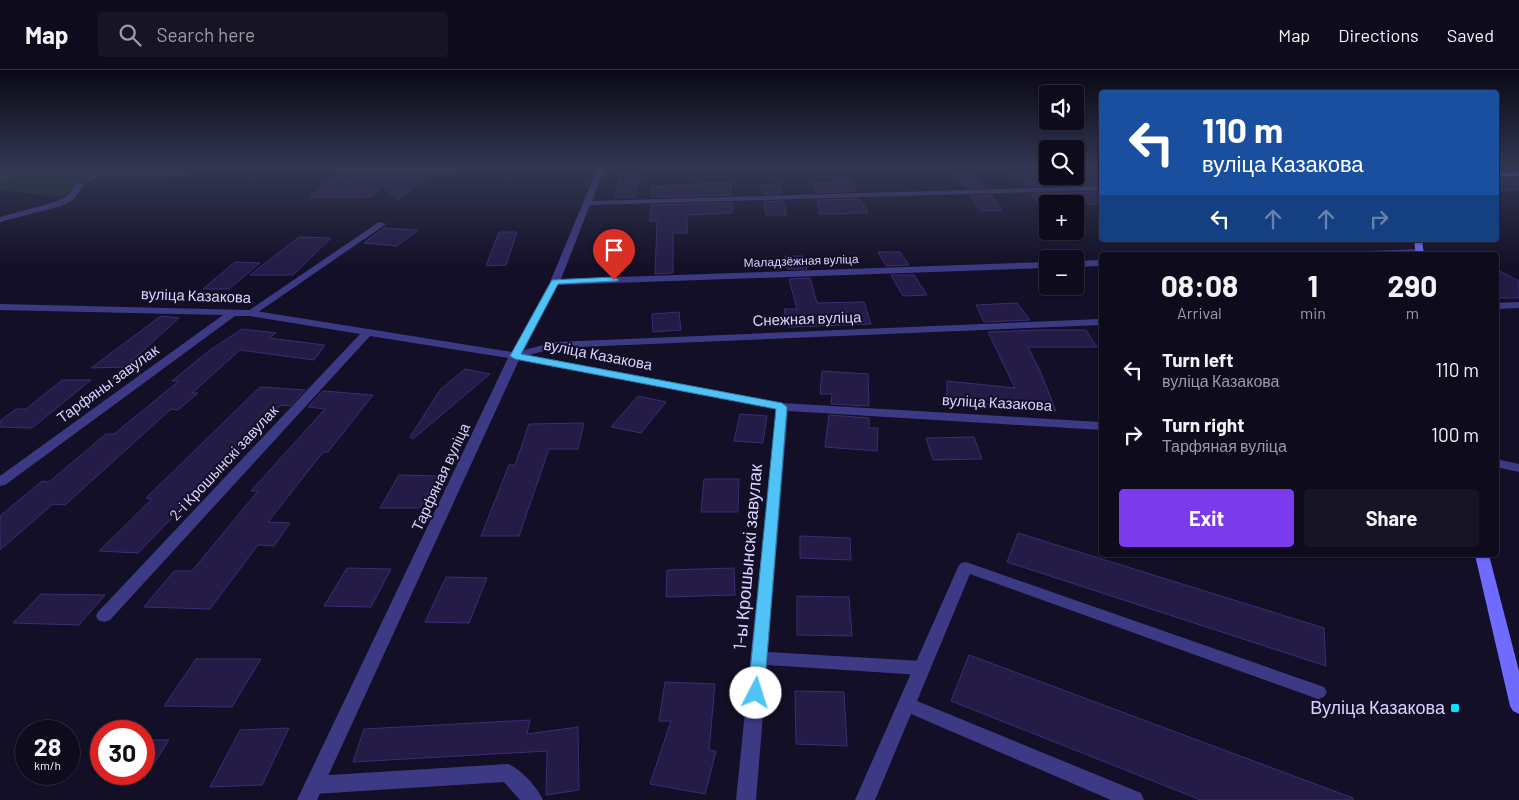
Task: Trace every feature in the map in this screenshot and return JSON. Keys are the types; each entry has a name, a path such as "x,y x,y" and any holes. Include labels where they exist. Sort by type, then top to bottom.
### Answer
{"main road":[{"path":"1482,557 1519,706"}],"street":[{"path":"0,220 64,201"},
{"path":"589,203 655,201"},
{"name":"Тарфяная вуліца","path":"310,793 515,356 555,282 589,203"},
{"path":"250,313 382,224"},
{"path":"1084,264 1099,264"},
{"name":"Маладзёжная вуліца","path":"555,282 1039,265"},
{"path":"1499,306 1519,305"},
{"name":"вуліца Казакова","path":"0,307 250,313 515,356 782,407 1099,426"},
{"name":"Тарфяны завулак","path":"0,482 234,312"},
{"name":"Снежная вуліца","path":"515,356 556,345 1099,322"},
{"name":"2-і Крошынскі завулак","path":"104,616 368,331"},
{"name":"1-ы Крошынскі завулак","path":"746,800 782,407"},
{"path":"1499,464 1519,468"},
{"path":"865,800 966,567 1318,692"},
{"path":"759,658 922,668"},
{"path":"906,704 1134,800"},
{"path":"310,793 508,774 533,800"}],"building":[{"path":"783,201 786,215 766,215 764,202"},
{"path":"817,201 861,201 868,213 820,214"},
{"path":"974,201 995,201 1002,210 981,211"},
{"path":"1084,201 1099,201 1099,204 1084,204"},
{"path":"732,203 732,213 687,215 687,233 673,233 673,273 655,274 657,221 650,221 651,205"},
{"path":"384,228 418,230 397,246 364,243"},
{"path":"499,232 517,232 506,265 486,266"},
{"path":"299,237 331,238 293,275 250,275"},
{"path":"878,252 900,252 909,265 886,266"},
{"path":"785,256 803,256 807,269 787,269"},
{"path":"235,262 260,263 229,289 203,289"},
{"path":"1499,271 1519,281 1519,298 1499,298"},
{"path":"891,275 914,275 927,295 903,296"},
{"path":"810,278 817,303 864,302 871,324 788,327 784,309 797,309 789,279"},
{"path":"1017,303 1030,320 984,322 976,305"},
{"path":"679,312 681,330 653,332 652,314"},
{"path":"161,316 179,318 125,367 91,368"},
{"path":"242,329 276,333 269,338 325,345 314,360 240,350 192,393 198,393 178,410 171,409 65,505 53,504 0,550 0,516 42,481 49,482 106,434 114,434 179,381 172,381 210,350"},
{"path":"1086,330 1097,347 1028,347 1056,411 947,401 947,381 1015,388 988,332"},
{"path":"465,369 490,374 413,439 410,437 440,390"},
{"path":"822,371 868,374 869,406 831,404 832,394 820,394"},
{"path":"62,380 91,380 32,428 0,427 0,421 16,409 26,409"},
{"path":"260,387 305,390 290,406 281,405 138,553 99,551 152,499 146,498"},
{"path":"323,391 373,395 328,452 323,452 268,522 290,523 274,546 258,545 210,609 144,607 174,571 192,571 258,491 251,491 325,409 308,407"},
{"path":"638,396 666,402 641,433 611,427"},
{"path":"740,414 767,416 763,443 734,441"},
{"path":"829,415 869,418 869,428 878,428 877,451 825,447"},
{"path":"584,423 578,449 549,449 519,536 481,536 509,465 515,465 529,424"},
{"path":"974,437 982,459 933,460 926,438"},
{"path":"399,475 437,476 420,508 380,508"},
{"path":"704,479 739,479 738,512 701,512"},
{"path":"1018,533 1324,628 1326,666 1007,562"},
{"path":"800,536 850,538 851,560 800,558"},
{"path":"347,568 391,569 371,607 324,606"},
{"path":"734,568 735,595 666,597 667,570"},
{"path":"446,577 487,578 469,623 425,622"},
{"path":"41,594 105,595 79,625 13,623"},
{"path":"797,596 849,597 852,636 797,635"},
{"path":"969,655 1353,798 1353,800 1201,800 951,701"},
{"path":"196,659 261,659 232,707 164,706"},
{"path":"665,682 715,684 709,750 716,751 705,794 650,784 671,721 659,721"},
{"path":"795,691 844,692 847,746 796,744"},
{"path":"530,720 527,734 578,727 579,790 546,795 547,751 353,762 364,729"},
{"path":"289,728 262,785 210,787 240,730"},
{"path":"155,740 169,740 155,762"}],"place":[{"name":"Вуліца Казакова","path":"1455,708"}],"route":[{"path":"614,280 555,282 515,356 782,407 756,693"}]}
